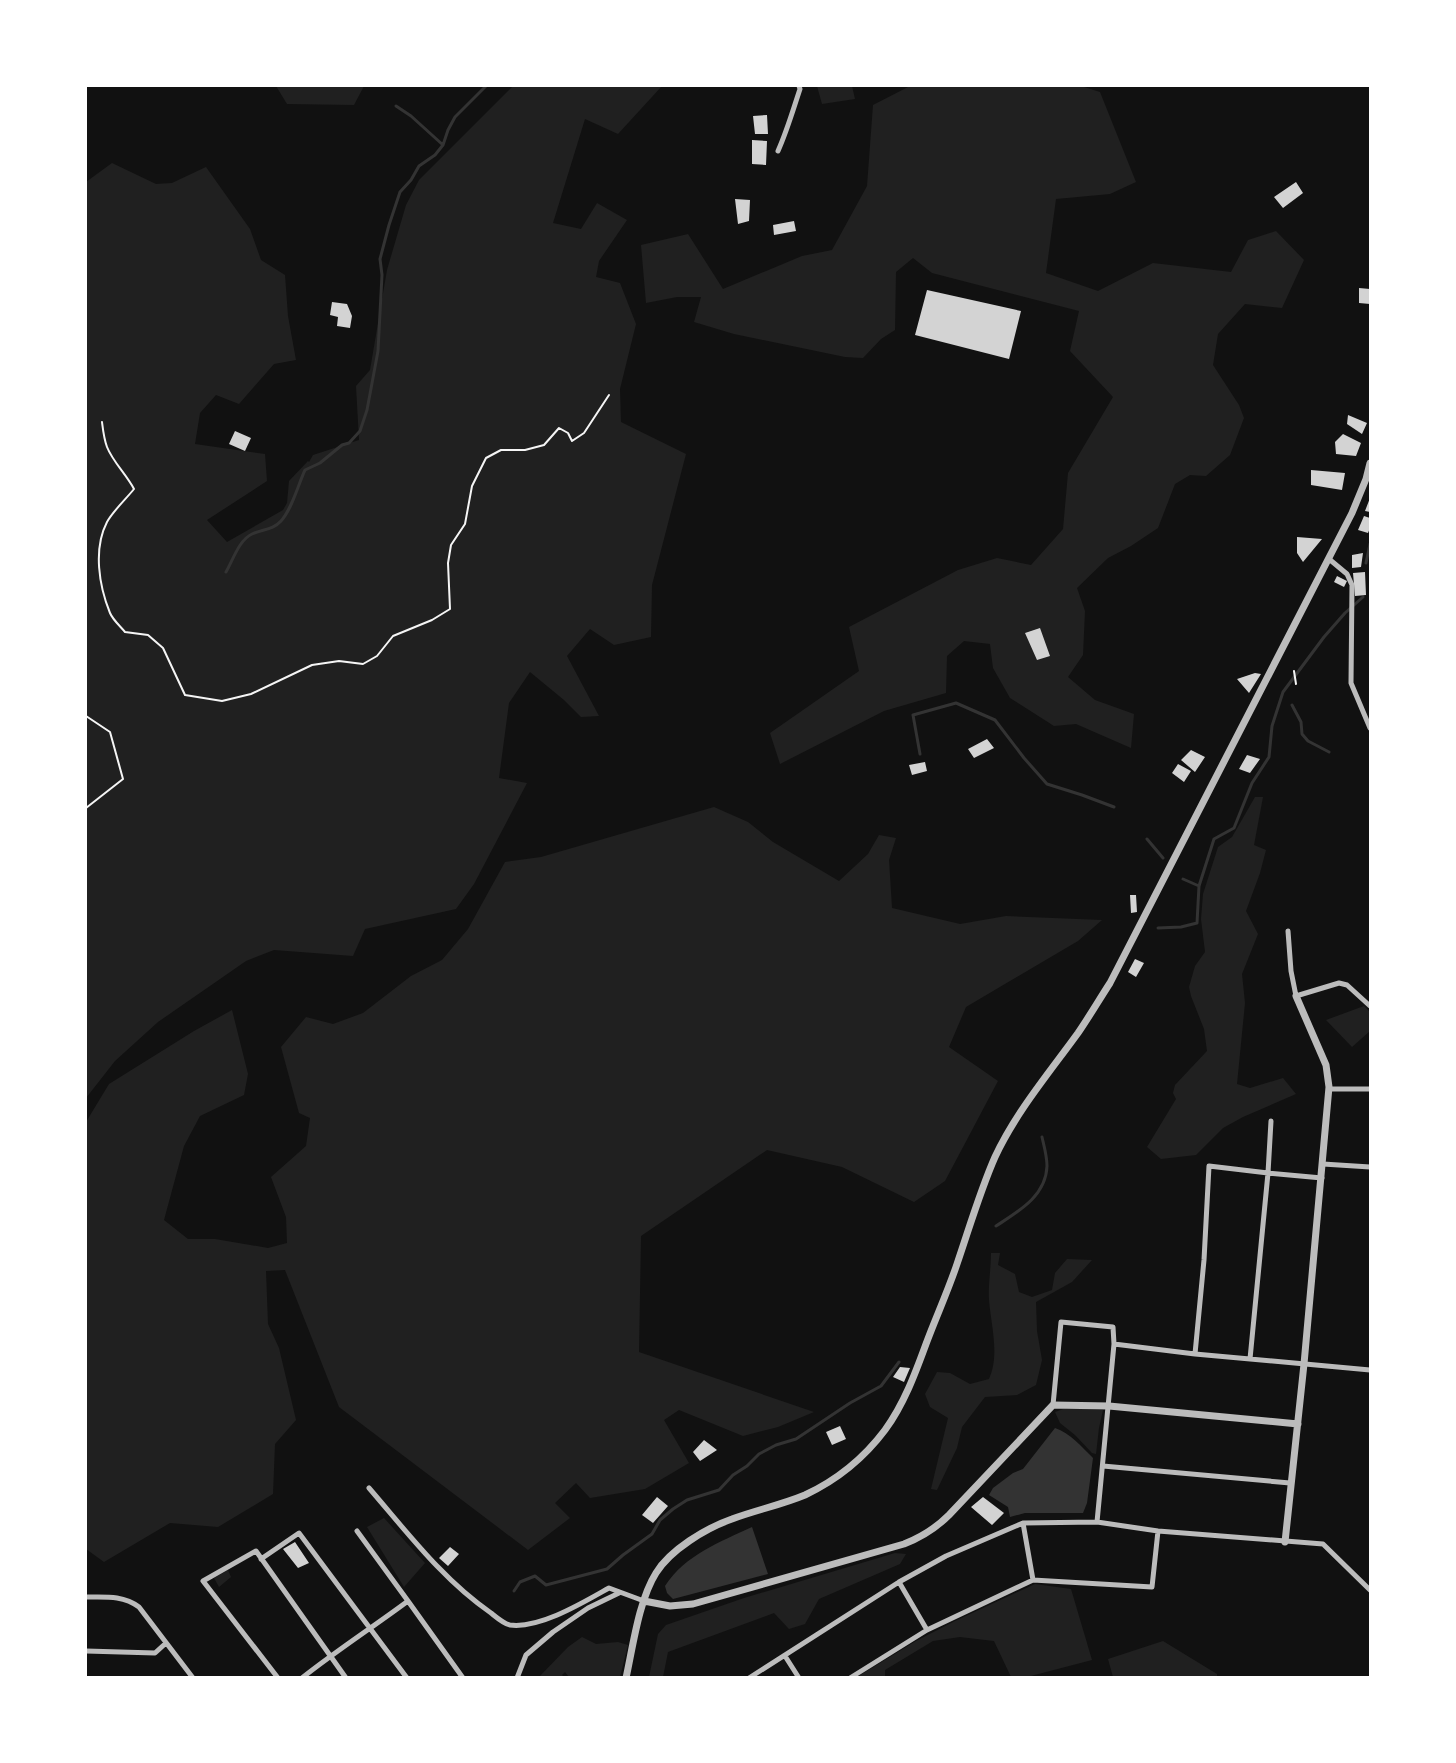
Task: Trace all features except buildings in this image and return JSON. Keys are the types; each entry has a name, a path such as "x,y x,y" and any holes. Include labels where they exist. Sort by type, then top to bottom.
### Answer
{"street":[{"path":"778,152 789,126 799,86"},
{"path":"626,1677 644,1600 651,1582 665,1560 684,1544 730,1519 806,1494 844,1472 885,1430 900,1408 956,1267 994,1159 1009,1131 1110,983 1329,559 1352,513 1371,463"},
{"path":"1329,559 1347,574 1352,585 1351,683 1371,728"},
{"path":"1285,1542 1329,1089 1326,1065 1296,996 1291,971 1288,932"},
{"path":"1296,996 1338,983 1347,984 1371,1006"},
{"path":"1329,1089 1371,1089"},
{"path":"1250,1359 1271,1121"},
{"path":"1323,1164 1371,1167"},
{"path":"1195,1354 1204,1260 1209,1166 1322,1178"},
{"path":"369,1488 442,1572 475,1602 509,1625 529,1623 560,1615 609,1588 619,1593 670,1606 693,1604 904,1544 934,1529 1053,1405 1061,1322 1113,1327 1114,1344 1109,1406 1097,1522"},
{"path":"1114,1344 1371,1370"},
{"path":"1053,1405 1109,1406 1298,1424"},
{"path":"1103,1466 1290,1483"},
{"path":"749,1677 899,1582 946,1556 1023,1523 1097,1522 1158,1531 1323,1544 1371,1590"},
{"path":"1023,1523 1034,1580"},
{"path":"357,1531 463,1677"},
{"path":"850,1677 927,1630 1034,1580 1152,1587 1158,1531"},
{"path":"261,1558 299,1533 407,1677"},
{"path":"278,1677 203,1581 256,1551 346,1677"},
{"path":"899,1582 927,1630"},
{"path":"518,1677 526,1655 553,1632 588,1608 619,1593"},
{"path":"86,1597 117,1597 130,1600 139,1607 193,1677"},
{"path":"302,1677 408,1601"},
{"path":"86,1651 156,1653 166,1642"},
{"path":"785,1656 799,1677"}],"path":[{"path":"102,422 106,445 134,489 108,520 100,543 99,564 103,590 111,616 125,632 148,635 163,648 185,695 222,701 251,694 312,665 339,661 363,664 377,656 393,636 432,620 450,609 448,562 451,545 465,524 472,486 486,458 501,450 525,450 544,445 559,428 568,433 572,441 584,433 609,395"},
{"path":"1294,671 1296,684"},
{"path":"86,716 111,732 123,779 86,808"}],"shaded area":[{"path":"276,86 364,86 354,105 287,104"},
{"path":"513,86 662,86 618,134 585,119 553,223 581,229 597,203 627,220 599,261 596,277 620,283 636,324 620,389 621,422 686,454 652,585 651,637 614,645 590,629 567,656 599,716 581,717 530,672 509,703 499,778 527,783 474,884 456,909 365,929 353,956 274,950 246,961 158,1022 115,1061 86,1098 86,182 112,163 156,184 172,183 206,167 250,229 261,260 285,275 288,316 296,360 274,364 239,404 216,395 200,413 195,444 265,454 267,481 207,520 227,542 283,510 287,503 289,481 309,462 313,455 359,440 356,386 370,370 387,270 406,205 419,180"},
{"path":"817,86 852,86 855,99 822,104"},
{"path":"910,86 1081,86 1100,92 1136,182 1110,194 1056,199 1046,273 1098,291 1153,263 1231,272 1248,240 1276,231 1304,260 1282,308 1245,304 1218,334 1213,365 1239,405 1244,418 1230,455 1206,476 1190,475 1175,484 1158,528 1108,558 1077,588 1085,611 1083,655 1068,677 1095,700 1134,714 1131,748 1076,724 1054,726 1010,698 993,668 990,644 964,641 947,656 946,693 884,711 780,764 770,733 859,671 849,627 958,570 997,558 1031,565 1063,529 1068,473 1113,397 1070,351 1079,311 932,273 913,258 896,272 895,330 881,339 863,358 845,357 734,334 694,322 701,297 677,297 646,303 641,245 688,234 723,289 802,256 832,250 867,186 873,105"},
{"path":"1255,797 1263,797 1254,845 1266,850 1246,911 1258,934 1242,974 1245,1003 1237,1084 1250,1088 1283,1078 1296,1094 1223,1128 1196,1155 1161,1159 1147,1147 1176,1099 1173,1093 1175,1085 1207,1051 1204,1029 1189,987 1195,966 1205,952 1201,919 1203,894 1218,847 1232,837"},
{"path":"714,807 748,822 773,842 839,881 868,854 879,835 896,838 889,860 892,908 960,924 1006,916 1102,920 1078,941 966,1007 949,1047 998,1081 945,1181 914,1202 842,1167 767,1150 641,1236 639,1352 814,1412 778,1427 743,1436 679,1410 664,1420 689,1463 645,1489 590,1498 576,1483 555,1503 570,1518 528,1550 339,1407 285,1270 266,1271 268,1324 279,1348 296,1420 275,1444 273,1494 218,1527 170,1523 104,1562 86,1549 86,1122 109,1084 232,1010 248,1074 244,1095 200,1116 184,1146 164,1220 188,1239 215,1239 268,1248 287,1243 286,1217 271,1177 306,1146 310,1118 299,1113 281,1047 306,1017 333,1024 363,1013 411,976 442,960 468,929 505,862 541,857"},
{"path":"1364,1006 1370,1012 1370,1031 1352,1047 1326,1020"},
{"path":"991,1253 1000,1253 998,1265 1015,1274 1019,1292 1032,1297 1052,1290 1055,1273 1067,1259 1092,1260 1072,1282 1036,1302 1037,1331 1042,1360 1036,1385 1017,1395 985,1397 962,1427 957,1448 937,1490 931,1489 948,1418 930,1407 925,1394 937,1372 950,1373 970,1384 989,1379 992,1370 994,1340 989,1294"},
{"path":"1066,1408 1103,1410 1096,1454 1092,1453 1060,1423 1055,1412"},
{"path":"1055,1428 1071,1437 1093,1458 1087,1503 1083,1513 1025,1513 1010,1517 1008,1507 989,1495 993,1488 1013,1473 1023,1469"},
{"path":"384,1518 425,1563 404,1587 367,1527"},
{"path":"752,1527 768,1574 673,1599 667,1593 665,1586 673,1575 693,1558 704,1550"},
{"path":"895,1553 906,1554 900,1564 819,1599 805,1624 789,1629 774,1613 668,1652 663,1677 649,1677 658,1634 666,1625 744,1598"},
{"path":"228,1570 231,1577 219,1587 214,1578"},
{"path":"1035,1584 1071,1589 1092,1660 1027,1677 1011,1677 994,1641 960,1637 933,1641 885,1670 885,1677 857,1677 916,1641"},
{"path":"582,1637 596,1644 618,1642 628,1645 620,1677 569,1677 565,1672 562,1675 564,1677 539,1677 568,1647"},
{"path":"1163,1641 1217,1674 1217,1677 1113,1677 1108,1659"}],"waterway":[{"path":"396,106 411,116 443,145 455,117 486,86"},
{"path":"226,572 240,545 247,537 275,526 285,516 305,470 320,463 342,445 349,443 360,431 367,410 378,351 382,275 380,259 389,225 400,192 411,180 419,166 435,155 443,145"},
{"path":"1366,563 1370,544"},
{"path":"1158,928 1181,927 1197,923 1199,886 1214,839 1234,828 1252,783 1269,757 1272,726 1283,692 1324,637 1363,597"},
{"path":"920,754 913,715 956,703 995,720 1047,784 1114,807"},
{"path":"1292,705 1301,722 1302,734 1308,741 1329,752"},
{"path":"1147,839 1163,858"},
{"path":"1183,879 1199,886"},
{"path":"996,1226 1030,1202 1042,1186 1047,1166 1042,1137"},
{"path":"514,1591 520,1582 535,1576 546,1585 607,1569 652,1534 660,1520 673,1509 687,1500 719,1490 759,1454 776,1445 796,1439 850,1403 881,1386 899,1362"}]}
